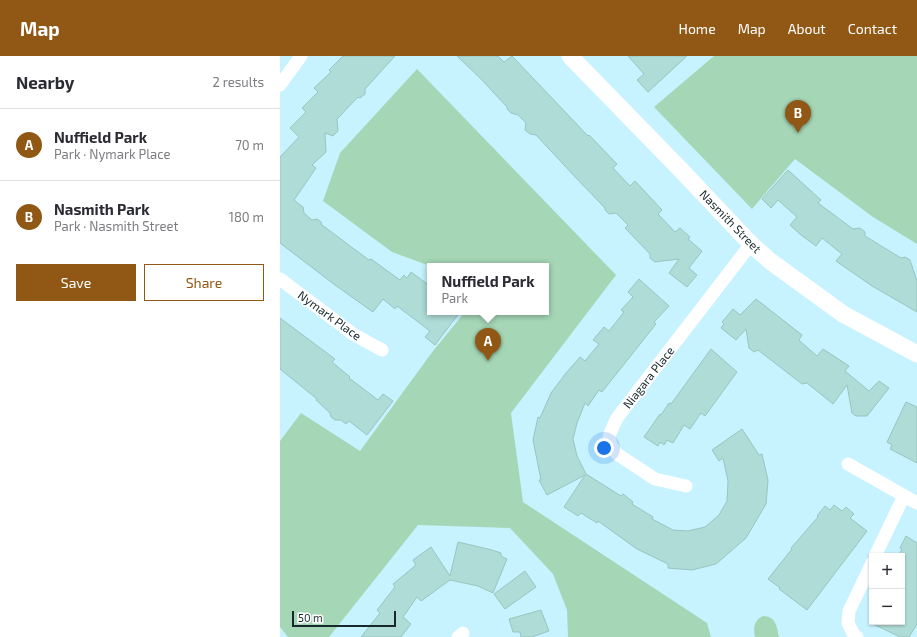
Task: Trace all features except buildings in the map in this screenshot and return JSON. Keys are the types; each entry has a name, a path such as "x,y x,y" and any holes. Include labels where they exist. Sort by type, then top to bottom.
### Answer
{"street":[{"path":"280,85 301,56"},
{"name":"Nasmith Street","path":"577,58 751,244 770,261 843,314 917,354"},
{"name":"Niagara Place","path":"686,486 655,479 617,454 610,445 610,430 617,418 751,244"},
{"name":"Nymark Place","path":"280,279 353,334 382,350"},
{"path":"848,464 879,480 917,503"},
{"path":"876,553 904,496"},
{"path":"857,637 854,635 848,623 849,611 869,569"}],"green space":[{"path":"714,56 917,56 917,244 873,217 795,159 752,209 654,107"},
{"path":"417,69 616,275 511,413 523,502 707,623 711,637 568,637 567,610 553,574 510,528 418,525 329,637 288,637 280,627 280,441 301,413 360,451 433,351 463,315 549,315 549,263 427,263 427,265 392,252 323,201 340,153"},
{"path":"763,616 767,616 773,620 779,637 755,637 754,630 756,622"}],"place":[{"name":"Nasmith Park","path":"798,133"},
{"name":"Nuffield Park","path":"488,361"}]}
